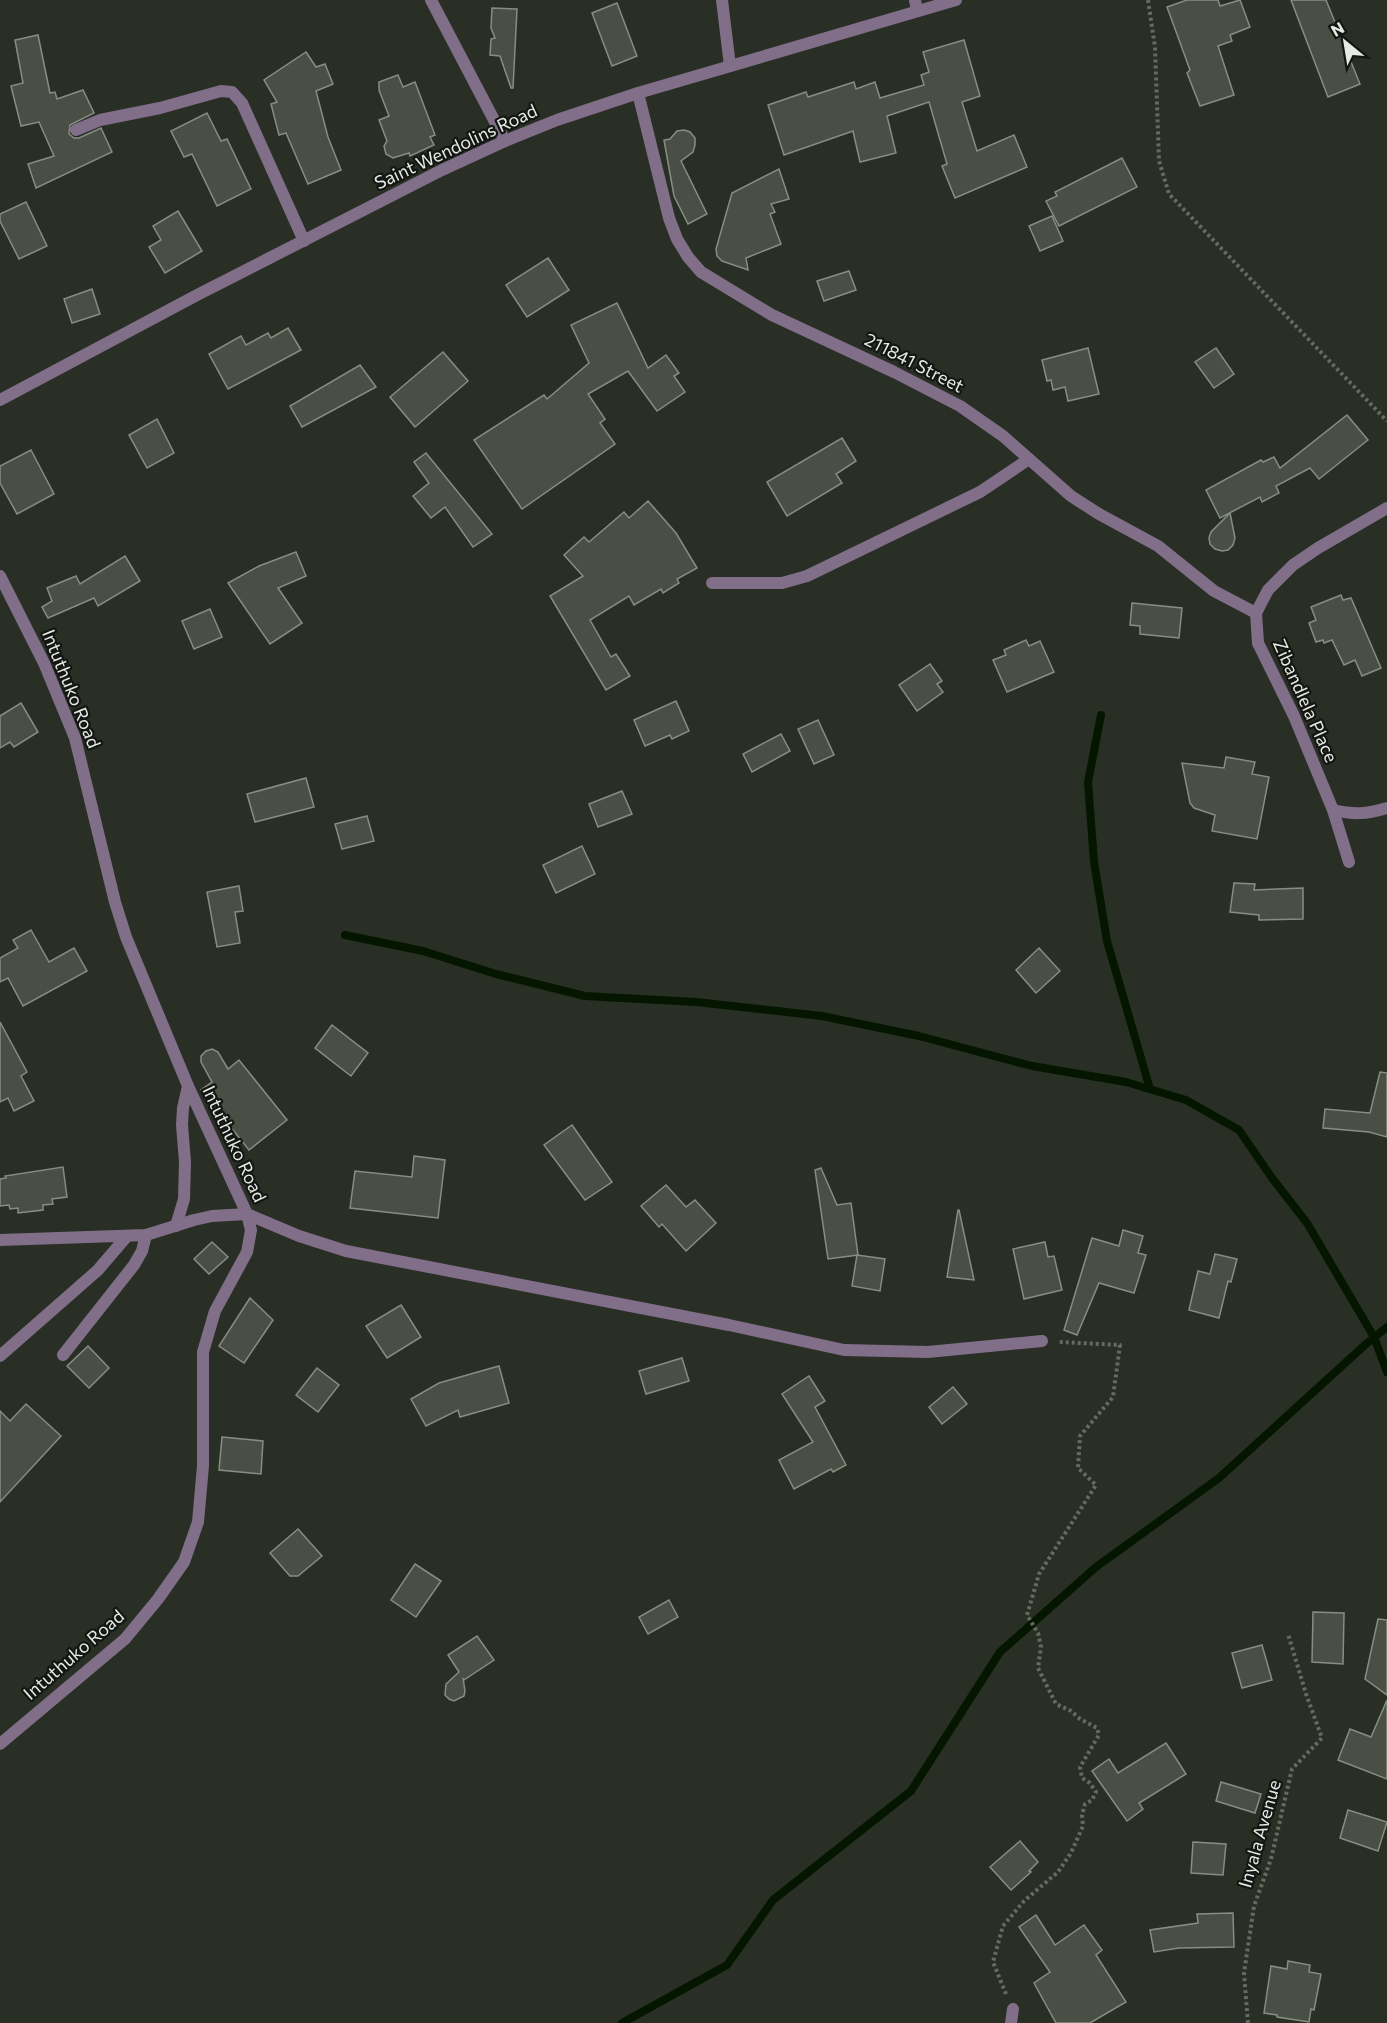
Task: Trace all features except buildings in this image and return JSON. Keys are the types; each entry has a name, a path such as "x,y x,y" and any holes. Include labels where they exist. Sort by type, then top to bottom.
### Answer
{"street":[{"path":"431,0 505,141"},
{"path":"722,0 730,66"},
{"name":"Saint Wendolins Road","path":"0,400 199,294 442,170 505,141 557,120 638,93 730,66 916,5 956,0"},
{"path":"76,130 110,118 160,108 221,91 232,92 242,103 304,241"},
{"name":"211841 Street","path":"638,93 669,218 677,239 701,272 772,315 894,372 960,406 1003,436 1071,496 1158,546 1214,591 1256,613"},
{"path":"712,584 782,583 807,576 980,492 1029,459"},
{"path":"1256,613 1268,590 1293,565 1387,508"},
{"name":"Intuthuko Road","path":"0,576 44,663 75,738 114,902 188,1086 247,1214 251,1230 248,1252 215,1311 203,1352 203,1466 198,1522 184,1563 159,1599 125,1639 0,1744"},
{"name":"Zibandlela Place","path":"1256,613 1258,643 1294,716 1333,810 1349,862"},
{"path":"1333,810 1354,814 1387,808"},
{"path":"176,1226 184,1199 185,1162 182,1125 188,1086"},
{"path":"0,1240 146,1235 213,1216 247,1214 299,1236 346,1251 729,1325 844,1350 928,1352 1042,1341"},
{"path":"63,1354 134,1265 142,1251 146,1235"},
{"path":"0,1356 98,1270 127,1236"},
{"path":"1011,2023 1013,2009"}],"path":[{"path":"1148,0 1155,47 1159,161 1169,194 1387,421"},
{"path":"1013,2009 993,1962 1003,1926 1024,1901 1058,1872 1078,1841 1083,1826 1082,1815 1085,1804 1092,1800 1096,1792 1090,1783 1082,1778 1080,1767 1100,1735 1097,1728 1056,1704 1038,1668 1041,1647 1038,1633 1027,1615 1039,1574 1096,1485 1078,1468 1080,1436 1113,1397 1120,1345 1042,1341"},
{"name":"Inyala Avenue","path":"1248,2023 1244,1973 1254,1906 1271,1859 1292,1769 1322,1738 1288,1634"}],"waterway":[{"path":"1101,715 1088,782 1094,862 1107,941 1150,1089"},
{"path":"345,935 423,951 496,974 585,996 696,1002 822,1016 919,1036 1032,1066 1126,1082 1186,1100 1239,1130 1307,1223 1374,1337 1387,1372"},
{"path":"622,2023 727,1965 773,1900 911,1791 1000,1652 1096,1567 1219,1478 1387,1327"}]}
